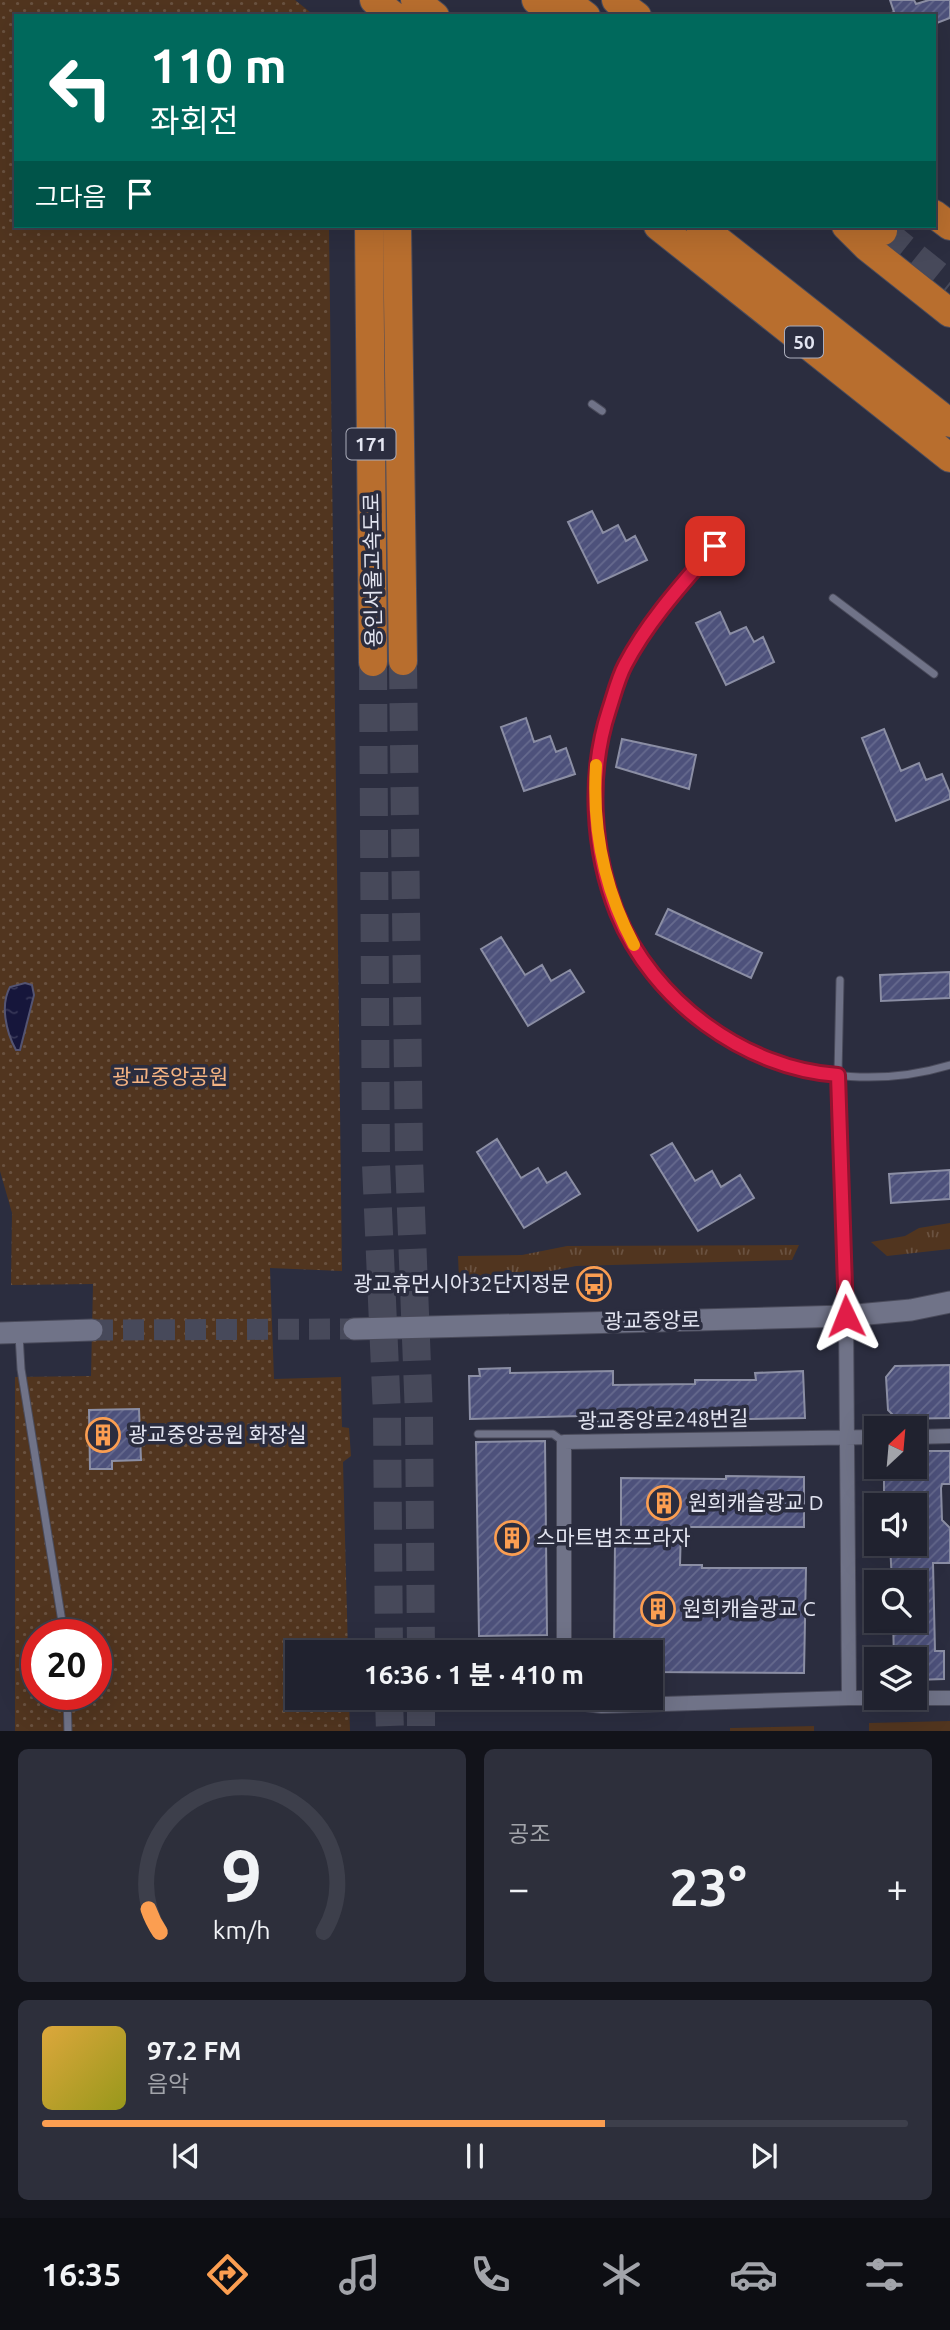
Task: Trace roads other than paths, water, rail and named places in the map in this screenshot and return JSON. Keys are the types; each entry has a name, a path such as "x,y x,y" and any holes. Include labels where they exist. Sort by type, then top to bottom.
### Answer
{"highway":[{"path":"374,0 392,14"},
{"path":"415,0 432,14"},
{"path":"536,0 557,14"},
{"path":"565,0 583,14"},
{"path":"616,0 634,14"},
{"name":"용인서울고속도로","path":"369,228 373,662"},
{"name":"용인서울고속도로","path":"397,228 403,661"},
{"name":"50","path":"661,228 950,458"},
{"name":"50","path":"703,228 950,423"},
{"path":"848,228 867,247 950,313"}],"main road":[{"name":"광교중앙로","path":"354,1329 846,1316 911,1310 950,1302"},
{"path":"9,1332 92,1330"}],"street":[{"path":"846,1316 849,1698"},
{"path":"928,1437 950,1436"},
{"name":"광교중앙로248번길","path":"565,1640 564,1442 864,1437"},
{"path":"663,1704 849,1698 950,1698"}],"lane":[{"path":"592,404 602,411"},
{"path":"715,546 656,618 625,665 608,712 597,761 594,799 608,887 618,915 655,975 697,1017 733,1042 770,1060 800,1070 838,1075 909,1075 950,1065"},
{"path":"833,598 934,674"},
{"path":"840,980 838,1075 846,1316"},
{"path":"9,1332 21,1369 62,1619"},
{"path":"478,1434 553,1434 564,1442"},
{"path":"67,1710 68,1731"}],"water":[{"path":"25,983 32,985 34,995 20,1050 16,1050 7,1027 5,1002 10,987"}],"tunnel":[{"path":"883,231 950,285"},
{"path":"403,661 409,1159 419,1416 421,1640"},
{"path":"373,662 376,1165 387,1414 389,1640"},
{"path":"92,1330 354,1329"},
{"path":"389,1710 390,1731"},
{"path":"421,1710 421,1731"}],"place":[{"name":"광교휴먼시아32단지정문","path":"594,1284"},
{"name":"광교중앙공원 화장실","path":"103,1435"},
{"name":"원희캐슬광교 D","path":"664,1503"},
{"name":"스마트법조프라자","path":"512,1538"},
{"name":"원희캐슬광교 C","path":"658,1609"}],"park label":[{"name":"광교중앙공원","path":"170,1077"}]}
